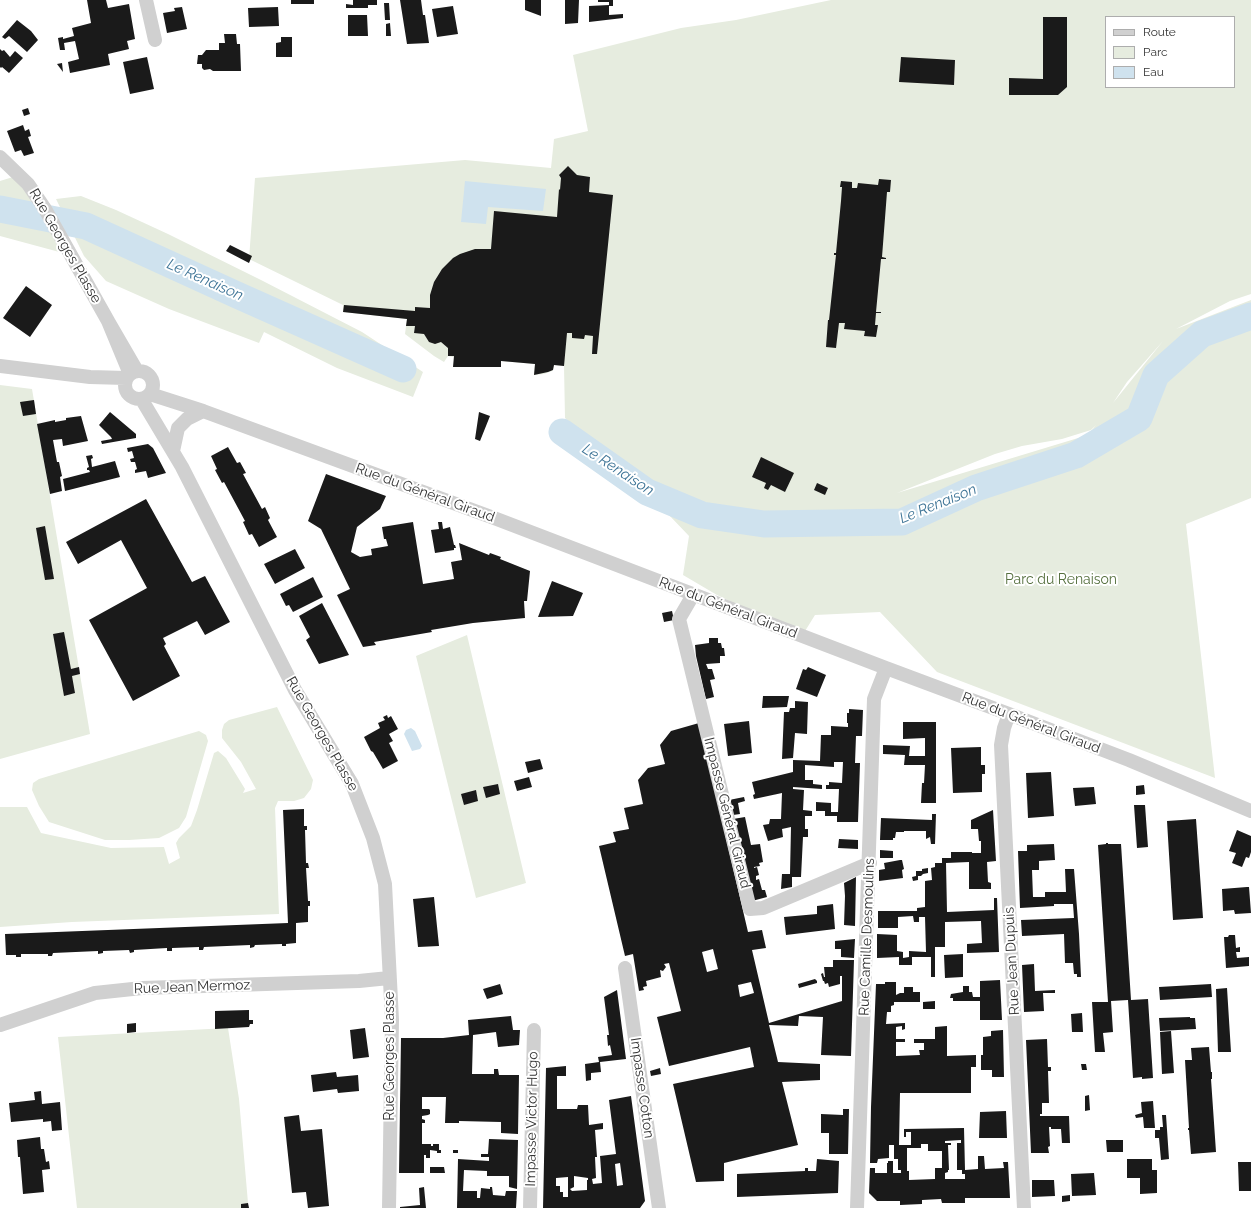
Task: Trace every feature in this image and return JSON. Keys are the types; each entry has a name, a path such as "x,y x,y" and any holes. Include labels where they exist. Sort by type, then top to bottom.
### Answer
{"street":[{"path":"146,0 155,40"},
{"name":"Rue Georges Plasse","path":"0,156 28,184 45,209 108,321 129,378"},
{"path":"0,366 90,377 129,378 145,372 151,378 148,393 133,399 129,396 129,378"},
{"name":"Rue Georges Plasse","path":"148,393 173,451 295,690 352,784 374,838 385,884 392,1020 389,1208"},
{"name":"Rue du Général Giraud","path":"148,393 203,411 479,513 1009,714 1128,760 1251,811"},
{"path":"173,451 178,428 187,419 203,411"},
{"name":"Impasse Général Giraud","path":"693,595 680,619 750,909 763,908 870,863"},
{"name":"Rue Camille Desmoulins","path":"857,1208 870,863 874,699 886,668"},
{"name":"Rue Jean Dupuis","path":"1009,714 1004,728 1002,745 1024,1208"},
{"name":"Impasse Cotton","path":"625,968 659,1208"},
{"name":"Rue Jean Mermoz","path":"0,1025 94,993 142,988 359,981 389,978"},
{"name":"Impasse Victor Hugo","path":"530,1208 534,1030"}],"green space":[{"name":"Parc du Renaison","path":"831,0 1251,0 1251,294 1230,301 1176,329 1251,300 1251,498 1186,524 1215,778 937,672 880,612 815,615 802,636 717,595 683,575 689,536 647,492 565,418 564,366 554,365 552,371 534,375 535,364 501,361 501,367 448,356 444,362 405,334 407,319 343,312 343,305 249,259 255,178 465,160 551,168 554,139 588,131 573,55 681,28 736,20","holes":["1163,341 1113,403 1127,382","1096,425 1088,435 897,493 995,454 1022,446 1062,439 1091,430"]},
{"path":"13,177 39,206 63,253 0,236 0,181"},
{"path":"81,196 168,234 362,332 423,372 413,397 337,368 264,332 259,343 169,309 106,281 84,256 56,199"},
{"path":"0,385 32,389 90,734 0,759"},
{"path":"467,635 526,883 476,898 416,656"},
{"path":"277,707 313,780 311,789 304,798 294,801 278,801 275,808 279,914 72,922 0,927 0,807 27,807 41,833 111,848 164,847 169,864 180,858 176,843 191,826 214,753 218,751 226,758 245,789 243,793 256,789 241,762 222,738 224,724 229,720"},
{"path":"199,731 206,735 208,741 186,817 179,828 159,838 105,840 49,822 39,806 32,790 33,783 39,779"},
{"path":"228,1028 239,1099 248,1203 241,1204 241,1208 77,1208 58,1037"}],"water":[{"path":"465,181 546,189 543,211 488,207 486,224 461,222"},
{"path":"411,728 415,731 422,746 420,749 412,751 404,734 406,730"}],"building":[{"path":"87,0 106,0 108,8 129,4 135,39 127,41 129,49 108,54 110,65 70,73 68,62 79,59 75,41 64,43 65,50 60,50 58,38 63,37 63,39 74,36 72,28 91,23"},
{"path":"291,0 314,0 314,4 291,4"},
{"path":"353,0 377,0 377,5 368,5 368,8 346,8 346,4 353,5"},
{"path":"400,0 421,0 429,43 407,44"},
{"path":"525,0 541,0 541,16 525,10"},
{"path":"565,0 579,0 578,23 565,24"},
{"path":"598,0 613,0 613,6 609,6 609,15 623,14 623,18 589,22 589,6 609,5 609,2 598,2"},
{"path":"384,3 389,3 390,20 385,20"},
{"path":"453,6 458,34 437,37 432,9"},
{"path":"182,7 187,29 167,33 163,13 175,11 174,8"},
{"path":"278,7 279,26 249,27 248,8"},
{"path":"348,15 367,15 368,36 348,36"},
{"path":"1043,17 1067,17 1067,87 1058,95 1009,95 1009,78 1043,79"},
{"path":"17,20 31,31 38,40 27,52 9,36 5,39 2,37"},
{"path":"390,23 391,36 386,36 386,24"},
{"path":"224,34 236,34 237,44 240,44 241,71 204,70 202,68 202,64 197,64 198,55 202,55 206,50 219,50 219,43 225,43"},
{"path":"281,37 292,37 292,57 276,57 276,43 281,42"},
{"path":"0,49 2,51 4,50 10,57 15,51 23,58 9,73 0,67"},
{"path":"147,57 154,89 130,94 123,62"},
{"path":"901,57 955,60 954,85 899,82"},
{"path":"62,63 63,72 57,64"},
{"path":"28,108 30,114 24,116 22,110"},
{"path":"23,125 25,131 29,129 31,136 28,137 34,153 24,156 21,150 15,152 7,131"},
{"path":"568,166 577,175 590,177 589,192 613,195 597,354 592,354 593,336 585,335 584,339 572,338 572,333 567,333 564,366 554,365 553,370 548,372 534,375 535,364 501,361 501,367 453,367 454,356 448,356 448,348 441,342 435,344 429,342 424,334 414,333 415,326 406,326 407,319 343,312 344,305 415,311 415,307 430,308 430,295 434,282 442,269 453,258 475,249 491,249 494,211 557,217 561,178 559,175"},
{"path":"879,179 891,180 890,192 887,192 882,257 886,259 881,259 876,312 881,313 876,313 875,325 878,325 876,337 864,336 865,331 844,329 845,323 839,323 836,348 826,347 836,255 834,255 834,253 836,253 841,201 841,181 852,182 852,188 857,188 858,183 878,185"},
{"path":"230,245 252,256 249,263 226,251"},
{"path":"26,286 52,305 30,337 3,318"},
{"path":"34,400 36,414 23,416 20,402"},
{"path":"110,412 136,434 136,438 102,444 101,441 112,439 99,425"},
{"path":"479,412 490,416 480,441 475,439"},
{"path":"81,416 88,441 63,446 62,439 53,440 57,462 59,462 62,476 60,477 62,491 50,494 37,424 55,420 55,422 66,420 66,418"},
{"path":"148,444 153,448 166,473 148,478 146,471 135,473 135,470 137,469 135,462 131,462 130,459 134,458 132,451 128,452 127,448"},
{"path":"228,447 237,463 240,462 246,473 243,474 262,509 265,507 270,518 268,520 277,537 259,547 252,534 249,535 243,522 245,521 224,482 222,483 215,470 217,469 211,456"},
{"path":"92,455 92,467 115,461 120,477 65,491 63,479 90,472 87,470 89,467 86,456"},
{"path":"761,457 794,473 785,492 771,485 768,490 764,488 766,483 752,477"},
{"path":"326,474 386,496 380,509 357,527 351,552 360,557 372,555 371,549 388,546 386,539 384,539 382,527 413,522 423,584 454,579 451,562 462,560 459,543 489,555 490,553 501,557 500,559 530,571 527,601 524,601 525,618 473,623 431,630 432,632 374,642 376,645 363,647 337,595 350,589 321,529 308,521"},
{"path":"817,483 828,488 825,495 814,490"},
{"path":"146,499 192,582 205,576 230,622 205,635 197,621 163,638 166,644 164,646 180,676 133,701 89,620 147,588 121,540 78,564 66,542"},
{"path":"438,522 442,522 443,529 450,527 456,548 454,548 454,550 435,553 431,530 439,529"},
{"path":"45,526 54,579 45,580 36,528"},
{"path":"295,549 305,568 275,584 264,564"},
{"path":"313,577 323,597 293,612 289,605 286,606 280,594"},
{"path":"552,581 583,593 573,616 538,617"},
{"path":"322,603 349,655 319,664 306,640 310,637 299,616"},
{"path":"672,611 674,620 664,622 662,613"},
{"path":"64,632 71,669 79,667 80,674 72,676 75,693 64,696 53,634"},
{"path":"709,638 718,638 718,643 721,643 722,648 724,648 725,656 720,656 720,663 706,664 708,669 712,669 715,679 710,680 714,697 706,699 696,656 695,645 709,643"},
{"path":"808,667 826,675 817,697 796,689 803,669 806,670"},
{"path":"763,696 789,696 787,707 762,708"},
{"path":"795,701 808,702 807,734 795,733 793,758 782,759 784,712 789,712 790,708 795,708"},
{"path":"849,709 863,710 862,736 856,736 855,763 860,763 858,822 837,822 837,816 825,816 825,811 816,811 816,802 831,803 831,812 838,812 839,789 826,789 826,785 829,785 829,782 842,783 843,762 834,762 834,767 805,765 805,780 813,780 813,784 822,785 822,789 793,787 793,789 804,790 803,810 812,811 812,816 805,816 805,829 808,829 808,837 803,837 801,877 792,877 792,887 781,889 782,874 790,874 791,827 782,829 783,837 768,841 763,825 769,824 770,819 781,819 782,793 754,799 753,795 755,794 752,782 793,772 793,760 820,761 821,735 831,735 831,726 848,727 847,713 849,713"},
{"path":"387,715 388,718 391,716 398,729 389,734 393,741 389,743 398,761 383,769 364,737 380,728 378,723 385,720 383,717"},
{"path":"749,721 752,753 728,756 724,724"},
{"path":"903,722 936,722 936,803 921,803 925,765 904,765 905,755 883,754 883,745 910,746 909,756 925,756 925,738 903,739"},
{"path":"699,723 748,932 762,930 766,948 752,950 769,1023 842,1001 842,976 840,976 840,984 829,987 828,983 825,984 823,981 821,974 823,973 825,977 824,967 833,967 833,960 854,960 851,1056 821,1055 823,1017 799,1016 798,1026 769,1025 778,1062 820,1064 820,1080 782,1082 798,1145 724,1163 724,1181 696,1182 673,1084 754,1067 750,1047 669,1066 657,1017 681,1011 669,963 664,964 666,967 663,971 660,970 661,977 646,981 647,986 643,987 644,990 639,991 633,954 625,956 599,846 616,842 613,832 629,829 624,808 643,804 638,780 648,768 665,764 660,745 671,731","holes":["713,949 718,969 707,972 702,952","751,982 754,993 740,997 738,985"]},
{"path":"981,747 981,765 985,765 985,774 982,774 982,792 953,793 951,748"},
{"path":"540,759 543,769 528,773 525,762"},
{"path":"1051,772 1054,816 1028,818 1026,773"},
{"path":"529,777 532,787 517,791 514,781"},
{"path":"498,784 500,794 486,798 483,787"},
{"path":"1144,785 1145,794 1136,795 1136,786"},
{"path":"1094,787 1096,804 1075,806 1073,788"},
{"path":"476,790 478,801 464,805 461,794"},
{"path":"744,797 745,801 738,803 740,814 733,815 729,800"},
{"path":"1134,805 1145,805 1148,847 1137,848"},
{"path":"304,809 304,826 307,826 307,830 305,830 306,863 308,863 309,868 306,868 308,901 310,901 310,906 308,906 308,922 296,923 296,943 286,944 286,946 282,946 282,944 255,945 254,947 250,948 250,945 204,947 203,950 199,950 199,947 172,948 172,951 167,951 167,948 134,950 134,952 130,953 129,950 103,951 103,953 98,954 98,951 53,953 52,956 48,956 48,954 21,954 21,957 16,957 16,955 6,955 5,934 288,923 283,810"},
{"path":"993,810 996,861 987,862 988,882 991,883 991,889 969,889 969,862 946,863 947,912 994,910 994,898 997,898 999,952 967,953 967,944 982,943 981,921 945,922 945,947 935,947 935,977 931,977 931,957 912,957 912,965 899,965 899,957 877,958 877,934 897,935 897,951 903,952 903,958 909,957 909,951 926,952 925,917 919,917 919,922 914,922 913,916 898,917 898,928 878,928 878,911 917,911 917,908 925,907 925,881 932,880 931,868 935,867 935,863 942,863 942,858 951,858 951,852 981,853 981,841 979,841 978,829 971,829 971,820"},
{"path":"932,814 936,814 935,844 931,844 930,837 926,839 926,831 896,832 893,840 880,840 881,818 932,820"},
{"path":"745,817 751,845 760,844 763,862 759,863 760,866 754,867 754,868 757,867 759,875 756,876 756,880 759,879 762,890 765,890 767,897 752,901 733,819"},
{"path":"1196,819 1203,918 1173,920 1167,821"},
{"path":"1237,830 1251,836 1251,852 1249,858 1246,857 1242,867 1232,863 1236,853 1229,851"},
{"path":"839,839 858,840 858,849 838,848"},
{"path":"1106,843 1121,844 1131,1000 1148,999 1153,1078 1133,1078 1128,1000 1111,1001 1113,1032 1103,1033 1105,1052 1095,1052 1092,1002 1108,1002 1098,845"},
{"path":"1054,844 1055,860 1039,861 1039,870 1032,870 1033,897 1045,897 1045,892 1066,892 1065,869 1074,869 1081,977 1077,977 1077,974 1074,974 1073,963 1065,963 1064,934 1022,936 1021,920 1074,918 1073,904 1054,904 1054,906 1020,908 1018,851 1027,851 1027,845"},
{"path":"880,850 893,851 893,858 880,858"},
{"path":"902,860 904,869 902,870 903,878 879,881 879,870 885,869 884,863"},
{"path":"928,868 928,873 918,876 918,880 913,881 912,877 916,876 916,871 922,871 922,869"},
{"path":"856,877 855,926 844,925 844,883"},
{"path":"1249,887 1251,913 1235,914 1234,910 1223,911 1222,889"},
{"path":"434,897 439,946 418,947 413,899"},
{"path":"833,904 835,929 786,935 784,917 817,914 817,906"},
{"path":"1229,935 1235,935 1236,948 1240,947 1240,952 1236,952 1237,958 1249,957 1249,966 1226,968 1224,937 1228,937"},
{"path":"855,939 854,958 841,957 841,949 835,949 835,941"},
{"path":"963,954 963,977 945,978 944,955"},
{"path":"1034,964 1035,991 1055,990 1055,993 1043,993 1044,1011 1024,1012 1022,965"},
{"path":"815,979 817,983 799,988 798,984"},
{"path":"1000,980 1002,1020 980,1020 980,1001 953,1001 953,998 950,998 951,994 963,992 963,986 969,986 969,992 972,992 973,997 980,997 980,981"},
{"path":"885,982 896,982 896,995 904,993 904,987 913,987 913,992 920,992 920,1002 894,1002 894,1005 891,1006 891,1012 887,1012 886,1024 905,1023 905,1029 902,1030 902,1026 896,1027 896,1039 905,1039 905,1042 896,1042 896,1056 920,1055 919,1050 924,1050 924,1043 914,1043 914,1039 935,1039 935,1027 947,1026 947,1056 976,1055 976,1067 971,1067 971,1093 900,1093 899,1145 911,1145 911,1132 906,1132 906,1137 904,1137 904,1129 964,1128 965,1170 978,1169 978,1156 984,1156 985,1169 1004,1168 1003,1162 1008,1162 1010,1198 965,1198 965,1203 942,1203 941,1199 922,1200 922,1204 900,1205 900,1201 877,1201 869,1193 870,1168 875,1168 875,1173 887,1173 888,1161 893,1161 893,1173 901,1173 901,1170 898,1170 898,1159 894,1159 894,1145 889,1145 889,1158 878,1159 877,1163 870,1163 876,984 885,984","holes":["961,1140 961,1143 957,1143 957,1170 962,1170 962,1174 965,1174 965,1179 945,1179 945,1173 949,1170 948,1145 951,1145 951,1143 945,1143 945,1141","921,1144 928,1144 928,1151 942,1151 942,1168 935,1168 935,1179 909,1180 909,1171 907,1171 907,1148 921,1148"]},
{"path":"500,984 503,994 487,999 483,989"},
{"path":"1211,984 1212,997 1160,1000 1159,987"},
{"path":"1227,988 1231,1052 1218,1052 1216,989"},
{"path":"617,990 626,1059 600,1062 601,1072 591,1073 591,1080 586,1081 585,1064 599,1062 598,1057 612,1055 610,1045 608,1046 607,1035 609,1035 604,997"},
{"path":"935,1001 935,1009 923,1009 923,1002"},
{"path":"249,1010 249,1020 253,1020 253,1024 250,1024 249,1027 215,1029 215,1011"},
{"path":"1082,1013 1083,1032 1072,1032 1071,1014"},
{"path":"511,1016 513,1030 520,1030 519,1045 498,1047 496,1032 473,1035 472,1074 494,1074 494,1069 498,1069 499,1075 519,1075 518,1134 501,1133 501,1122 459,1121 459,1123 445,1123 446,1097 422,1097 422,1109 429,1109 430,1114 422,1116 425,1123 422,1123 422,1144 431,1144 431,1146 433,1146 433,1144 439,1144 439,1150 441,1150 441,1153 430,1150 430,1158 426,1158 426,1155 424,1155 424,1173 399,1173 401,1038 443,1038 469,1035 468,1020"},
{"path":"1159,1018 1195,1018 1196,1029 1160,1031"},
{"path":"136,1023 136,1032 127,1033 127,1024"},
{"path":"365,1028 369,1057 353,1059 350,1030"},
{"path":"1003,1030 1004,1077 992,1077 992,1070 981,1070 983,1037 991,1036 991,1031"},
{"path":"1171,1031 1174,1073 1162,1074 1160,1032"},
{"path":"1047,1039 1048,1067 1051,1067 1051,1071 1048,1071 1049,1103 1042,1103 1042,1114 1040,1114 1040,1116 1069,1116 1070,1143 1062,1143 1061,1129 1051,1129 1051,1127 1049,1127 1049,1153 1031,1153 1026,1040"},
{"path":"1209,1047 1212,1072 1211,1079 1216,1152 1191,1154 1188,1130 1185,1060 1192,1060 1191,1048"},
{"path":"1081,1064 1086,1064 1087,1070 1082,1070"},
{"path":"566,1066 566,1076 557,1076 557,1109 577,1109 578,1105 588,1105 589,1125 603,1123 603,1129 595,1130 597,1157 595,1157 596,1178 592,1179 593,1184 602,1183 600,1156 616,1154 609,1100 631,1096 645,1201 640,1208 543,1208 546,1068","holes":["620,1163 623,1185 617,1186 615,1164","574,1176 588,1178 587,1190 572,1191 570,1189 574,1187","568,1177 568,1197 563,1197 563,1192 560,1192 560,1186 556,1186 556,1178"]},
{"path":"660,1068 661,1074 651,1076 650,1071"},
{"path":"336,1072 337,1077 358,1075 359,1091 338,1093 337,1089 313,1092 311,1075"},
{"path":"41,1091 42,1104 60,1102 62,1130 52,1131 51,1121 43,1122 43,1119 11,1122 9,1103 35,1100 34,1092"},
{"path":"1089,1095 1090,1110 1085,1111 1085,1096"},
{"path":"1153,1101 1155,1128 1144,1128 1143,1117 1136,1118 1135,1115 1142,1113 1141,1102"},
{"path":"843,1109 849,1109 848,1154 829,1154 829,1133 821,1133 821,1114 843,1115"},
{"path":"1006,1111 1007,1138 979,1138 980,1112"},
{"path":"299,1115 301,1131 322,1129 329,1206 308,1208 306,1192 292,1193 284,1117"},
{"path":"1162,1115 1166,1115 1169,1159 1161,1160 1159,1138 1155,1138 1155,1130 1160,1130 1160,1127 1163,1127"},
{"path":"40,1137 41,1149 44,1149 46,1162 49,1161 50,1169 42,1170 44,1192 23,1194 17,1140"},
{"path":"489,1139 518,1140 517,1189 509,1187 509,1176 487,1176 487,1171 464,1170 463,1191 477,1191 477,1198 480,1198 481,1188 490,1189 490,1187 492,1187 493,1195 505,1196 506,1191 517,1191 516,1208 457,1208 458,1159 489,1161 489,1157 481,1157 481,1154 488,1154"},
{"path":"1106,1140 1123,1140 1123,1152 1107,1152"},
{"path":"453,1150 458,1150 458,1153 453,1153"},
{"path":"817,1159 839,1161 838,1193 737,1197 737,1174 805,1171 805,1168 808,1168 808,1171 816,1171"},
{"path":"1127,1159 1152,1159 1152,1170 1157,1170 1157,1193 1140,1194 1140,1178 1127,1178"},
{"path":"1238,1162 1251,1162 1251,1191 1239,1191"},
{"path":"430,1167 444,1167 445,1173 430,1173"},
{"path":"1094,1173 1096,1195 1072,1196 1071,1174"},
{"path":"1032,1180 1054,1180 1055,1196 1032,1197"},
{"path":"424,1187 426,1208 400,1208 420,1205 419,1188"},
{"path":"1070,1195 1070,1201 1062,1202 1062,1196"},
{"path":"248,1203 249,1208 241,1208 241,1204"}],"waterway":[{"name":"Le Renaison","path":"0,209 86,226 403,369"},
{"name":"Le Renaison","path":"562,432 647,492 702,515 764,524 902,522 976,488 1076,455 1139,418 1156,375 1202,334 1251,316"}]}
